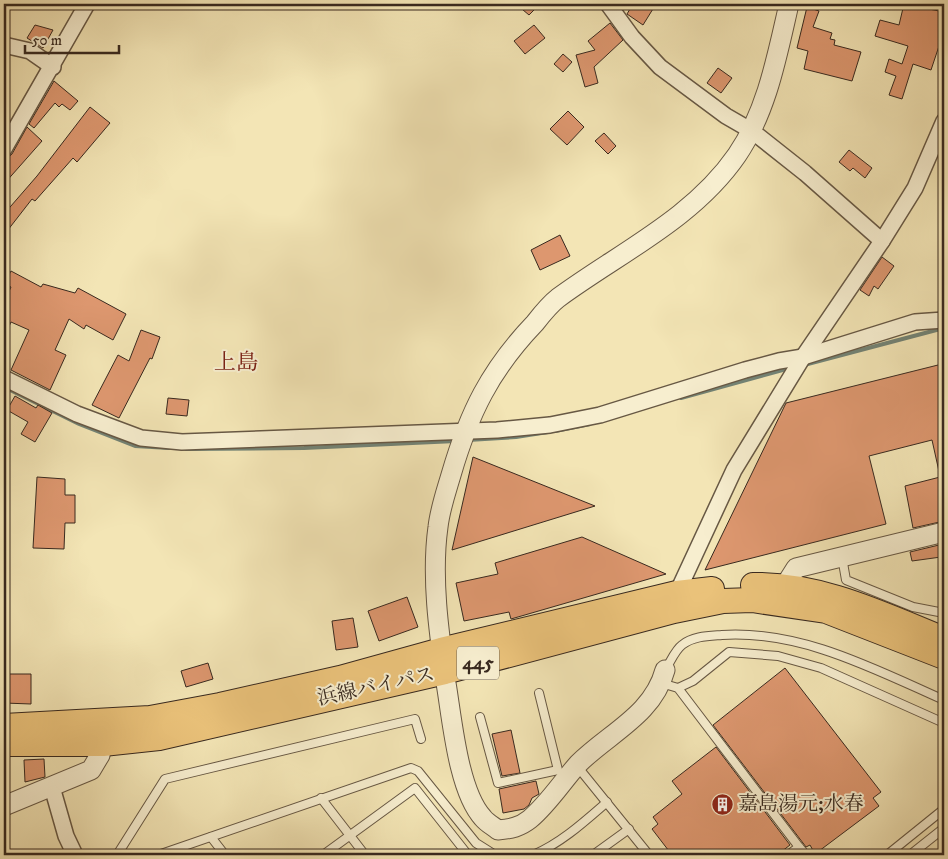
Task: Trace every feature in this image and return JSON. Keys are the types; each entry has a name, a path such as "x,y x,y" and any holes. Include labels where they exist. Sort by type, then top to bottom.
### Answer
{"highway":[{"name":"浜線バイパス","path":"4,726 159,738 443,661 676,602 755,585 944,657"},
{"name":"浜線バイパス","path":"783,595 804,588 842,598 944,639"},
{"name":"浜線バイパス","path":"4,744 105,733"}],"street":[{"path":"4,149 53,67 87,4"},
{"path":"608,4 632,38 660,67 726,116 752,131 806,173 882,241"},
{"path":"668,680 646,708 568,771 530,819 513,829 498,830 482,817 469,794 457,753 443,661 436,574 438,527 464,430 491,377 517,342 555,300 660,229 701,198 736,157 752,131 771,80 789,4"},
{"path":"4,45 30,51 53,67"},
{"path":"676,602 734,470 803,357 882,241 915,188 944,121"},
{"path":"4,378 77,414 141,438 182,442 550,425 600,415 779,360 803,357 915,322 944,320"},
{"path":"783,595 796,568 842,555 944,532"},
{"path":"4,806 90,770 100,754 105,733"},
{"path":"52,787 66,836 75,855"}],"lane":[{"path":"842,555 846,580 913,607 944,613"},
{"path":"668,680 681,645 701,636 745,633 800,641 944,700"},
{"path":"668,680 693,681 729,652 778,656 821,668 944,722"},
{"path":"668,680 806,855"},
{"path":"539,693 568,771 607,802 649,855"},
{"path":"480,717 498,783 568,771"},
{"path":"117,855 165,780 415,719 421,739"},
{"path":"158,855 411,768 418,771 476,843 495,855"},
{"path":"323,855 415,788 468,855"},
{"path":"321,798 365,855"},
{"path":"533,855 547,850 607,802"},
{"path":"887,855 944,809"},
{"path":"910,855 944,828"},
{"path":"593,855 629,829"},
{"path":"210,837 226,855"},
{"path":"788,855 799,847"}],"building":[{"path":"516,4 540,4 529,15"},
{"path":"633,4 656,4 643,25 627,14"},
{"path":"904,4 944,12 944,44 940,43 931,70 913,64 902,99 889,95 896,76 885,72 889,59 902,64 908,46 875,36 880,20 899,25"},
{"path":"807,7 819,11 813,27 832,33 830,39 835,40 834,45 861,52 852,81 804,69 808,51 797,48"},
{"path":"610,23 623,40 594,67 598,83 585,87 576,55 595,50 588,41"},
{"path":"35,25 53,30 43,48 27,38"},
{"path":"534,25 545,38 525,54 514,41"},
{"path":"563,54 572,62 563,72 554,64"},
{"path":"718,68 732,78 721,93 707,83"},
{"path":"54,81 78,101 70,110 62,104 59,107 55,103 34,128 29,124"},
{"path":"90,107 110,123 77,162 73,158 35,201 32,199 4,235 4,214 37,176"},
{"path":"568,111 584,127 567,145 550,129"},
{"path":"27,127 42,141 4,184 4,161 12,154"},
{"path":"604,133 616,146 608,154 595,141"},
{"path":"849,150 872,168 865,178 853,168 850,171 839,162"},
{"path":"560,235 570,256 540,270 531,250"},
{"path":"882,257 894,266 878,289 874,286 869,296 860,290"},
{"path":"11,271 41,287 43,284 75,293 78,288 126,314 113,340 86,325 84,329 69,319 55,350 66,355 50,390 11,370 29,330 11,322 4,337 4,302 11,287 4,284"},
{"path":"141,330 160,337 152,359 150,358 119,418 92,405 118,355 129,361"},
{"path":"942,364 944,372 944,475 940,476 932,440 869,456 886,524 705,570 786,403"},
{"path":"15,396 36,408 38,405 52,413 35,442 21,434 28,422 7,410"},
{"path":"168,398 189,400 187,416 166,414"},
{"path":"473,457 595,506 452,550"},
{"path":"944,476 944,521 913,528 905,486"},
{"path":"37,477 65,479 65,495 75,495 75,523 65,523 64,549 33,548"},
{"path":"582,537 666,574 511,619 509,612 464,621 456,583 498,574 495,563"},
{"path":"939,545 941,557 912,561 910,552"},
{"path":"407,597 418,627 379,641 368,611"},
{"path":"353,618 358,647 336,650 332,621"},
{"path":"208,663 213,679 186,687 181,671"},
{"path":"785,668 881,792 873,798 879,806 815,854 810,845 806,847 713,725"},
{"path":"4,674 31,674 31,704 4,703"},
{"path":"511,730 520,773 502,776 492,734"},
{"name":"嘉島湯元;水春","path":"716,747 790,845 777,855 771,850 765,855 672,855 652,829 658,824 653,817 682,794 672,781"},
{"path":"44,759 45,777 25,782 24,760"},
{"path":"536,781 539,794 532,798 529,805 524,809 503,813 499,789"}],"waterway":[{"path":"804,365 944,328"},
{"path":"681,398 790,368"},
{"path":"4,387 79,424 135,446 169,448"},
{"path":"555,431 590,424"},
{"path":"468,440 516,437 548,432"},
{"path":"186,449 304,448 456,441"}],"place":[{"name":"嘉島湯元;水春","path":"722,804"}],"district":[{"name":"上島","path":"236,362"}]}
